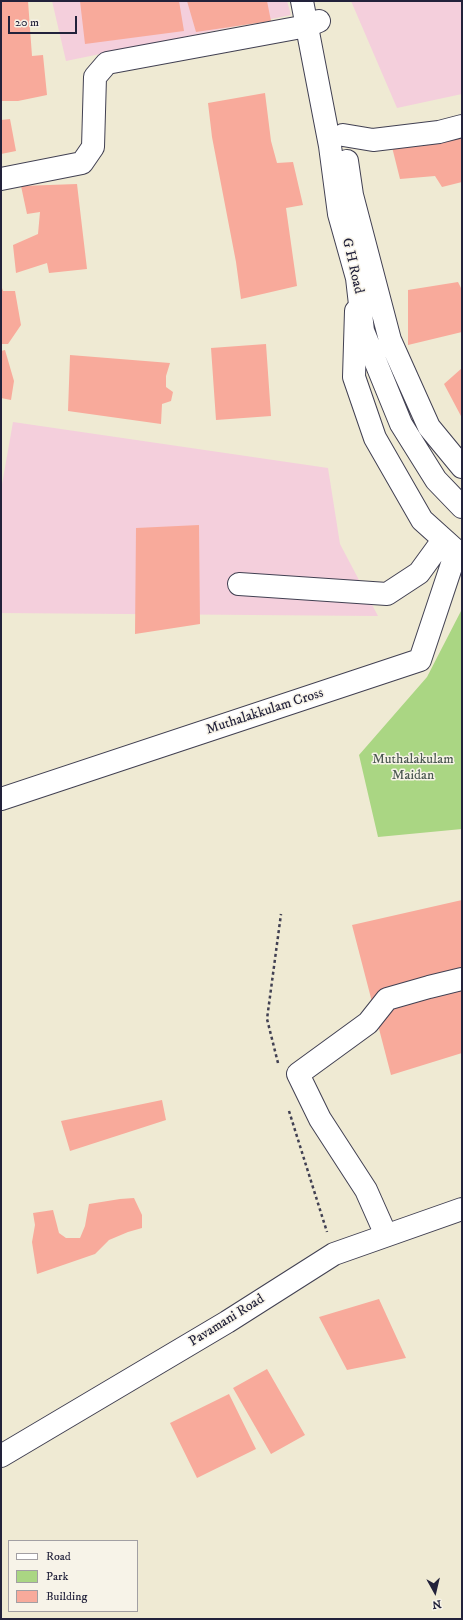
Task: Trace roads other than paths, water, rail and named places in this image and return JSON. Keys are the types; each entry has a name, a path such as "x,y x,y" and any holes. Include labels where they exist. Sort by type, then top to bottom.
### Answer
{"main road":[{"name":"G H Road","path":"302,1 314,16 343,135 352,195 390,340 429,427 462,467"},
{"name":"G H Road","path":"314,16 339,214 357,278 363,331 401,424 436,480 462,507"},
{"path":"1,179 82,163 93,147 96,77 107,64 314,16"},
{"path":"343,135 374,140 439,132 462,126"},
{"path":"239,584 387,594 454,549 422,520 375,438 354,377 357,278"},
{"name":"Muthalakkulam Cross","path":"1,799 420,660 454,549"},
{"path":"386,1235 366,1190 320,1119 298,1074 368,1023 386,999 429,986 462,979"},
{"name":"Pavamani Road","path":"1,1456 227,1322 334,1254 462,1209"}],"park label":[{"name":"Muthalakulam Maidan","path":"413,768"}]}
